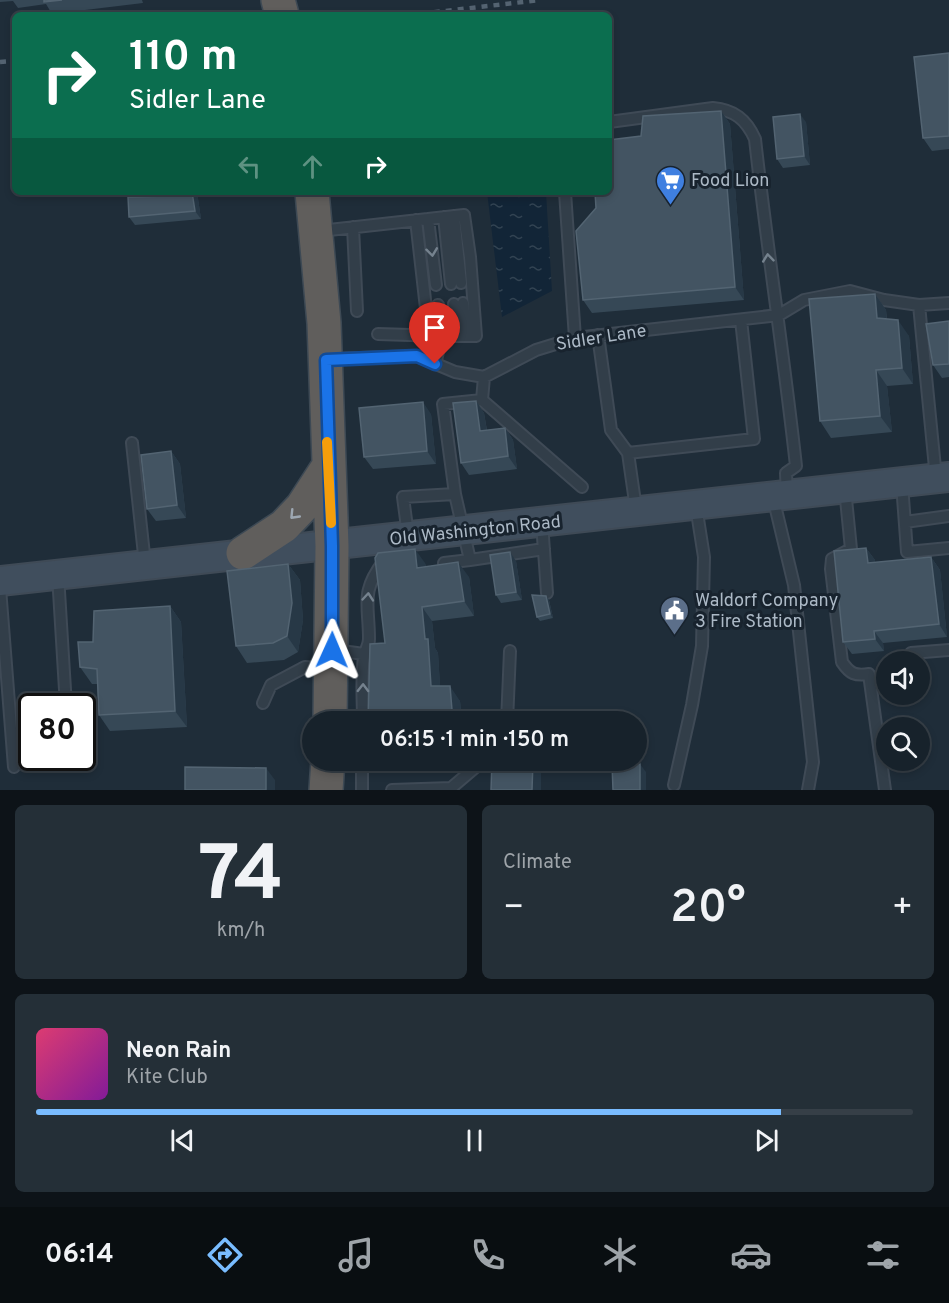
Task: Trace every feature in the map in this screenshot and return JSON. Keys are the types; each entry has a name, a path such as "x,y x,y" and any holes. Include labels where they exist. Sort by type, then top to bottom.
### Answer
{"highway":[{"path":"312,195 326,360 332,546 330,711"},
{"path":"243,553 284,526 302,507 328,467"},
{"path":"326,790 327,771"}],"main road":[{"name":"Old Washington Road","path":"0,581 243,553 463,532 543,536 636,512 942,478"}],"lane":[{"path":"612,122 713,108 728,109 750,127 755,139 771,284 779,315 796,466 786,473 780,496 794,585 813,762 808,790"},
{"path":"565,195 575,338"},
{"path":"316,231 464,215 470,257 476,336 378,334"},
{"path":"449,217 456,283"},
{"path":"428,219 436,285"},
{"path":"416,220 429,335"},
{"path":"353,227 357,311"},
{"path":"779,315 804,300 850,291 884,300 919,305 949,303"},
{"path":"458,303 462,336"},
{"path":"435,364 442,336 438,305"},
{"path":"919,305 942,478"},
{"name":"Sidler Lane","path":"484,376 536,350 575,338 779,315"},
{"path":"628,453 754,439 741,320"},
{"path":"598,335 611,430 628,453 636,512"},
{"path":"326,360 417,356 455,372 484,376 482,400"},
{"path":"470,560 455,494 443,404 482,400 582,486"},
{"path":"132,443 145,564"},
{"path":"902,482 907,552 949,548"},
{"path":"845,489 851,549 832,559 831,569 842,662 849,673 869,674 885,790"},
{"path":"363,711 364,654 370,643 366,611 369,585 402,539 403,497 455,494"},
{"path":"674,785 702,646 704,557 696,506"},
{"path":"905,522 949,516"},
{"path":"444,563 470,560 543,536 547,593"},
{"path":"58,574 65,693"},
{"path":"0,588 14,767"},
{"path":"930,652 949,650"},
{"path":"507,711 510,651"},
{"path":"263,703 271,685 306,667 364,654"},
{"path":"362,790 363,771"},
{"path":"392,790 451,788 470,771"}],"water":[{"path":"487,195 546,195 552,291 502,317"}],"building":[{"path":"949,53 949,136 923,138 914,57"},
{"name":"Food Lion","path":"721,111 735,287 583,300 576,231 596,208 595,195 612,195 612,140 641,136 643,116"},
{"path":"800,114 804,156 777,159 773,117"},
{"path":"192,195 195,211 129,217 128,197"},
{"path":"875,294 877,318 898,320 902,368 876,370 880,416 820,421 809,299"},
{"path":"949,321 949,364 933,365 926,324"},
{"path":"476,401 480,431 505,428 508,456 461,463 453,403"},
{"path":"423,402 427,451 364,457 359,408"},
{"path":"171,451 177,505 147,509 141,455"},
{"path":"866,548 868,563 931,557 939,624 874,631 875,639 843,642 834,551"},
{"path":"415,549 417,568 458,562 464,601 422,607 425,639 428,639 431,686 450,686 452,711 368,711 370,644 385,643 375,558 378,553"},
{"path":"510,552 516,592 496,595 490,555"},
{"path":"288,564 292,603 287,636 273,643 236,646 227,571"},
{"path":"532,595 546,596 550,614 537,617"},
{"path":"170,606 175,711 99,715 97,669 80,667 78,642 93,642 94,611"},
{"path":"185,767 266,768 266,790 185,790"},
{"path":"492,771 533,771 532,790 491,790"},
{"path":"612,771 640,771 640,790 613,790"}],"railway":[{"path":"436,12 540,0"},
{"path":"0,62 12,61"}],"slow traffic":[{"path":"327,442 331,523"}],"place":[{"name":"Food Lion","path":"670,206"},
{"name":"Waldorf Company 3 Fire Station","path":"674,636"}],"route":[{"path":"332,650 333,585 326,360 376,356 417,356 435,364"}]}
